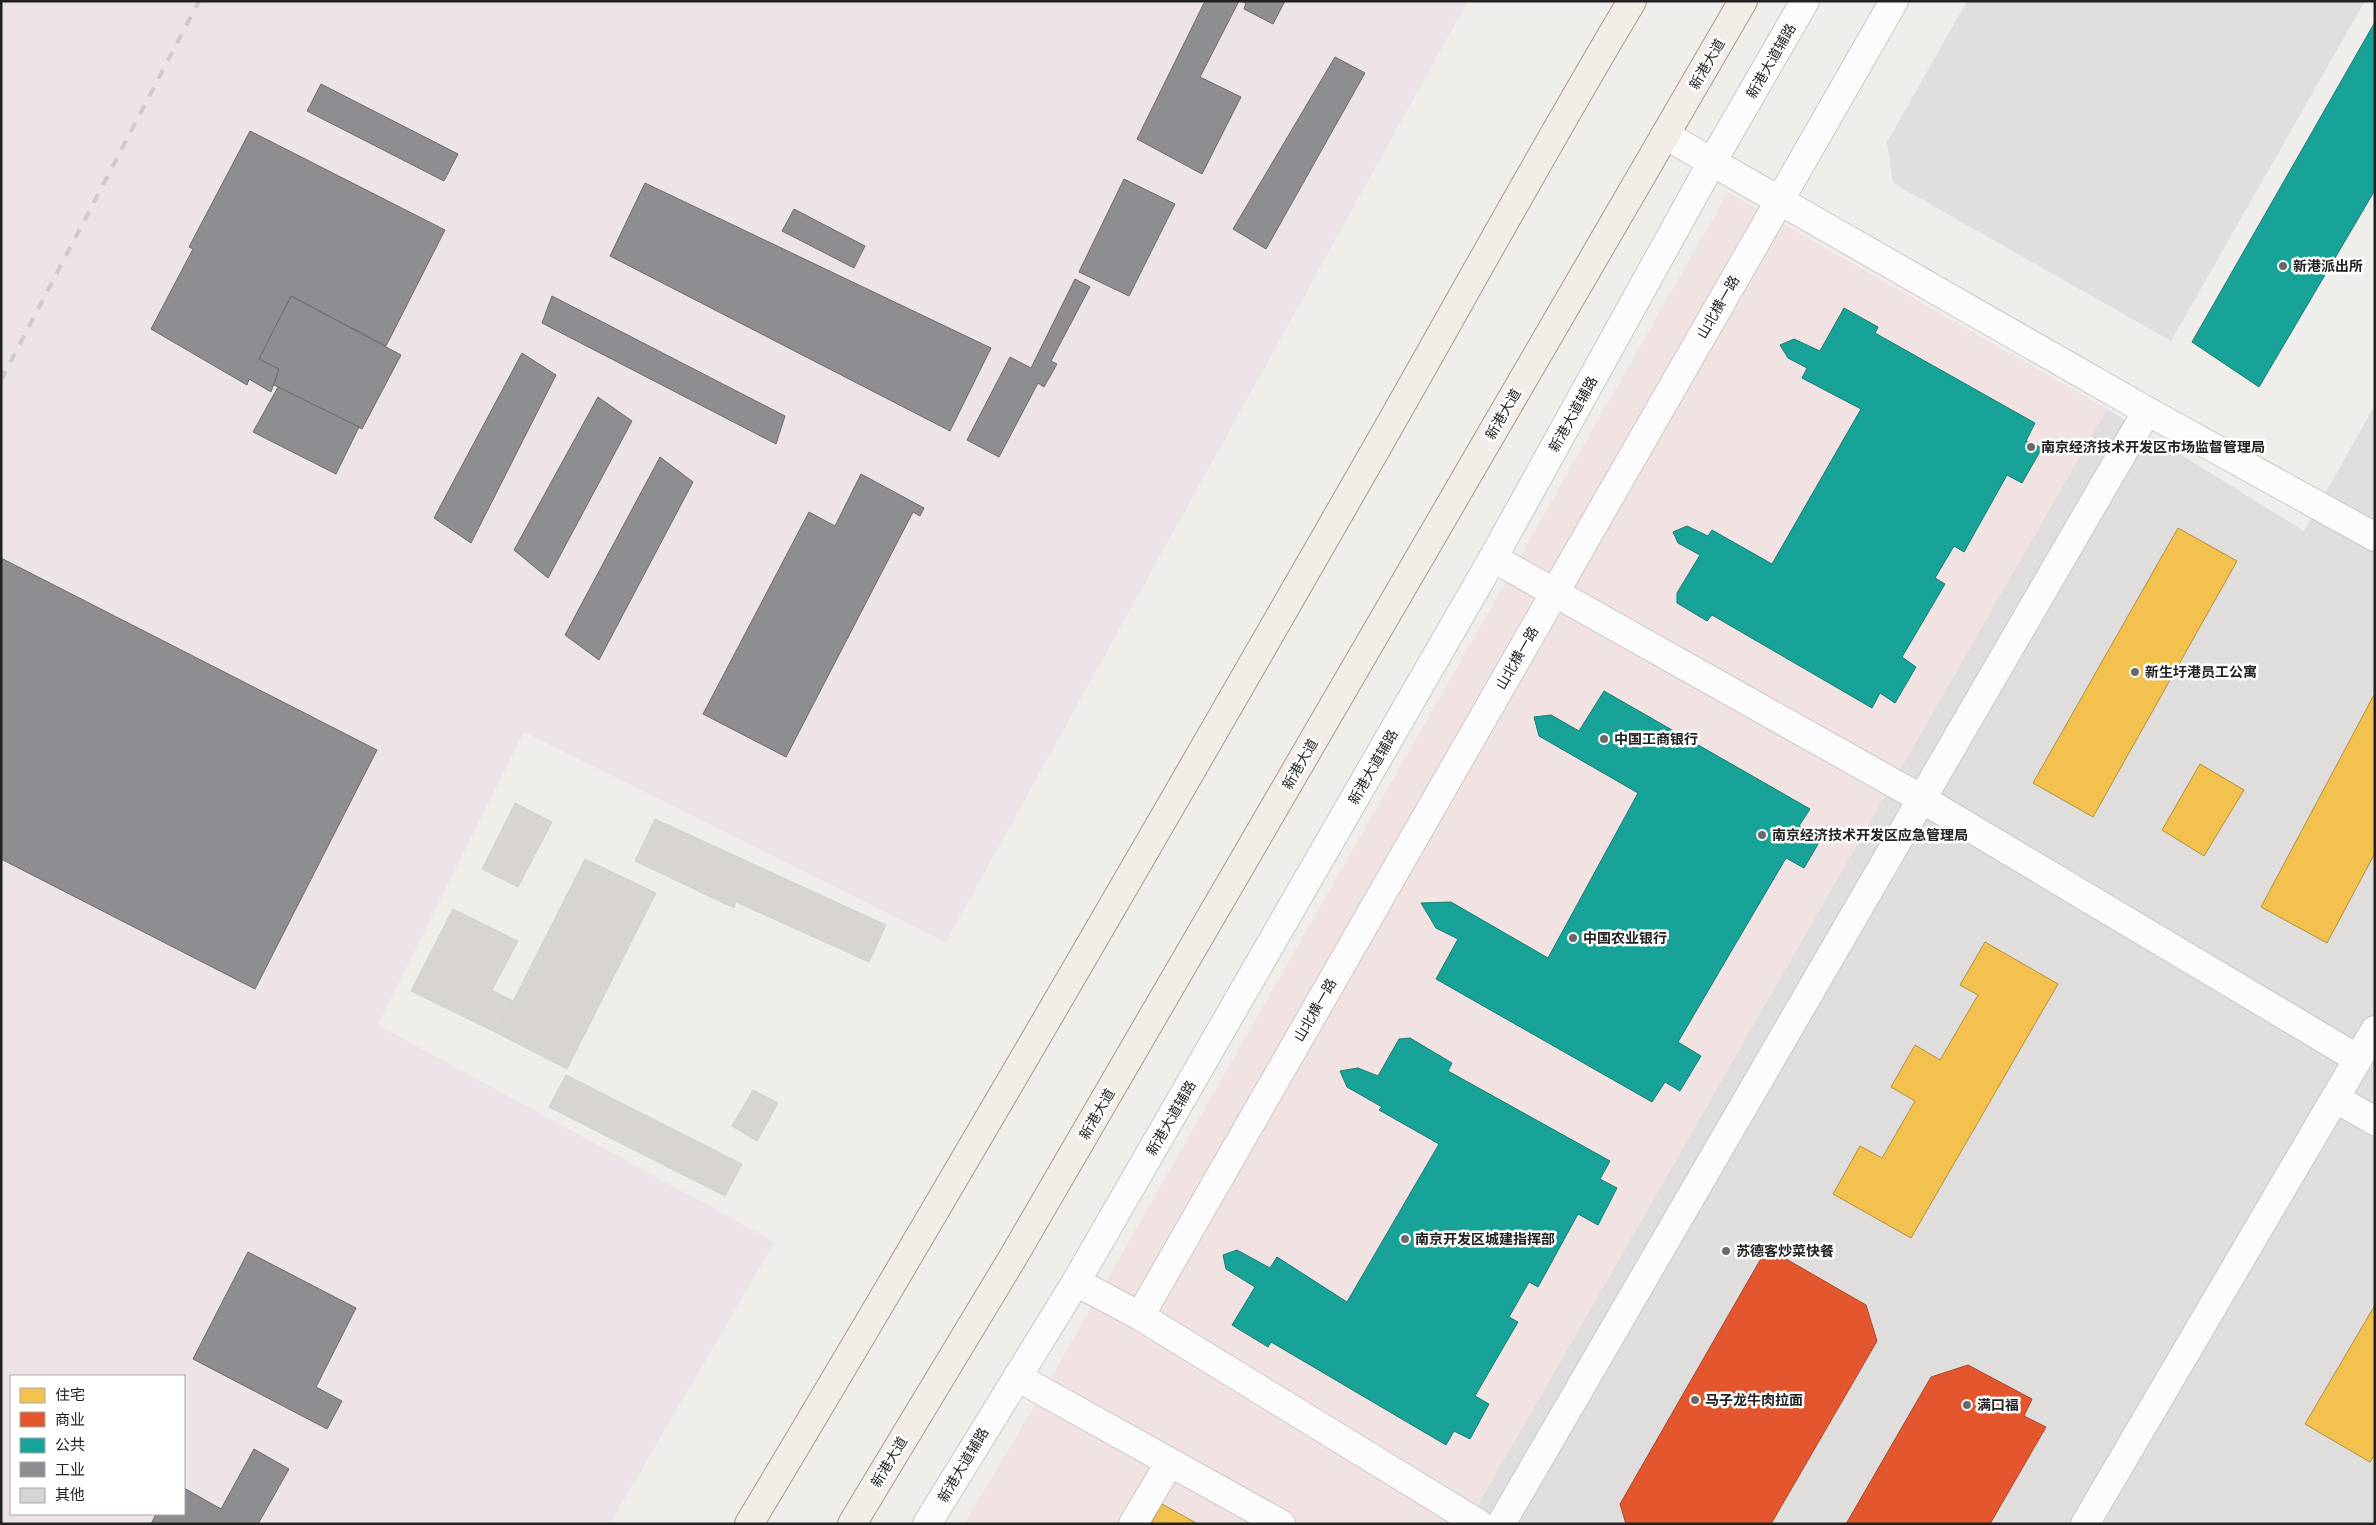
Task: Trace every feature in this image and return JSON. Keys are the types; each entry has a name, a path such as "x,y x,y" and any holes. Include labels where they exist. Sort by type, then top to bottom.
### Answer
{"main road":[{"path":"749,1524 930,1222 1361,475 1578,91 1632,1"},
{"name":"新港大道","path":"852,1524 1012,1259 1743,1"}],"street":[{"name":"新港大道辅路","path":"927,1524 1076,1282 1494,558 1712,162 1806,1"},
{"name":"山北横一路","path":"1140,1316 1894,1"},
{"path":"1665,135 2147,411 2375,537"},
{"path":"1501,1524 2147,411"},
{"path":"1494,558 1554,594 1922,799 2358,1059"},
{"path":"2085,1524 2375,1030"},
{"path":"2335,1098 2375,1122"},
{"path":"1076,1282 1140,1316 1479,1524"},
{"path":"1017,1377 1281,1524"},
{"path":"1133,1524 1170,1462"}],"shaded area":[{"path":"1,1 1468,1 946,942 524,732 378,1025 775,1242 610,1524 1,1524"},
{"path":"1967,1 2365,1 2171,341 1893,183 1887,142"},
{"path":"1728,192 2107,409 1467,1524 964,1524 1034,1407"},
{"path":"2375,405 2375,1524 1467,1524 2107,409 2304,531"}],"building: 住宅":[{"name":"新生圩港员工公寓","path":"2178,528 2237,561 2093,817 2033,783"},
{"path":"2375,693 2375,853 2327,943 2261,907"},
{"path":"2200,764 2244,790 2204,856 2162,830"},
{"path":"1985,942 2058,984 1911,1238 1833,1194 1860,1146 1882,1158 1915,1101 1891,1087 1915,1045 1940,1060 1978,995 1960,985"},
{"path":"2375,1305 2375,1454 2370,1462 2305,1424"},
{"path":"1162,1504 1198,1524 1151,1524"}],"building: 商业":[{"path":"1767,1248 1866,1305 1877,1341 1771,1524 1626,1524 1620,1504"},
{"path":"1968,1365 2032,1399 2024,1416 2046,1427 1990,1524 1846,1524 1931,1377"}],"building: 公共":[{"name":"新港派出所","path":"2375,22 2375,190 2259,387 2192,342"},
{"path":"1844,308 1878,327 1875,333 2035,423 2026,441 2042,448 2022,483 2007,475 1964,552 1954,546 1935,578 1945,584 1902,657 1916,667 1895,703 1880,693 1872,708 1712,615 1707,621 1677,603 1677,593 1700,555 1678,543 1673,532 1687,526 1708,536 1712,530 1772,564 1861,409 1802,378 1807,368 1788,358 1780,345 1794,339 1820,351"},
{"path":"1604,691 1810,809 1799,826 1821,839 1804,868 1786,858 1678,1042 1701,1056 1680,1091 1665,1082 1652,1102 1436,979 1458,939 1436,928 1421,903 1451,902 1548,958 1638,793 1539,736 1534,717 1551,715 1579,731"},
{"path":"1410,1038 1452,1063 1448,1071 1610,1161 1600,1179 1617,1188 1598,1225 1578,1214 1538,1287 1529,1282 1509,1317 1518,1322 1475,1396 1489,1404 1470,1439 1454,1431 1446,1445 1271,1342 1268,1347 1232,1325 1255,1287 1226,1269 1223,1255 1237,1250 1270,1268 1277,1257 1347,1302 1439,1144 1379,1110 1382,1107 1347,1087 1340,1071 1358,1068 1378,1076 1399,1039"}],"building: 工业":[{"path":"1205,1 1239,1 1200,77 1241,97 1202,174 1137,139"},
{"path":"1241,1 1285,1 1273,24 1244,9 1246,3"},
{"path":"1335,57 1365,73 1266,249 1233,229"},
{"path":"321,84 458,154 444,181 307,111"},
{"path":"250,131 445,230 386,346 291,296 259,359 279,369 271,392 249,379 247,385 151,329 193,249 189,247"},
{"path":"1124,179 1175,204 1129,296 1079,272"},
{"path":"645,183 991,348 950,431 610,256"},
{"path":"794,209 865,246 854,268 782,231"},
{"path":"1075,279 1090,287 1051,361 1057,364 1044,387 1038,383 999,457 967,440 1010,357 1031,368"},
{"path":"291,296 401,355 362,429 274,385 279,369 259,359"},
{"path":"552,296 785,416 776,444 542,323"},
{"path":"522,353 556,375 471,543 434,518"},
{"path":"278,387 359,427 336,474 253,432"},
{"path":"598,397 632,421 548,578 514,550"},
{"path":"660,457 693,482 599,660 565,635"},
{"path":"861,474 924,508 920,516 913,512 786,757 703,714 809,512 835,526"},
{"path":"1,558 377,750 255,989 1,859"},
{"path":"248,1252 356,1308 316,1387 342,1401 327,1429 193,1359"},
{"path":"254,1449 289,1469 258,1524 151,1524 156,1515 185,1515 185,1489 221,1509"}],"building: 其他":[{"path":"515,803 552,822 518,887 482,869"},
{"path":"655,819 886,925 869,962 736,902 734,908 635,861"},
{"path":"585,859 656,893 567,1069 497,1033"},
{"path":"453,909 518,941 492,990 513,1001 497,1033 411,991"},
{"path":"566,1075 742,1164 725,1196 549,1107"},
{"path":"753,1090 778,1103 757,1141 732,1126"}],"railway":[{"path":"1,380 199,1"}],"place":[{"name":"新港派出所","path":"2283,266"},
{"name":"南京经济技术开发区市场监督管理局","path":"2031,447"},
{"name":"新生圩港员工公寓","path":"2135,672"},
{"name":"中国工商银行","path":"1604,739"},
{"name":"南京经济技术开发区应急管理局","path":"1762,835"},
{"name":"中国农业银行","path":"1573,938"},
{"name":"南京开发区城建指挥部","path":"1405,1239"},
{"name":"苏德客炒菜快餐","path":"1726,1251"},
{"name":"马子龙牛肉拉面","path":"1695,1400"},
{"name":"满口福","path":"1967,1405"}]}
